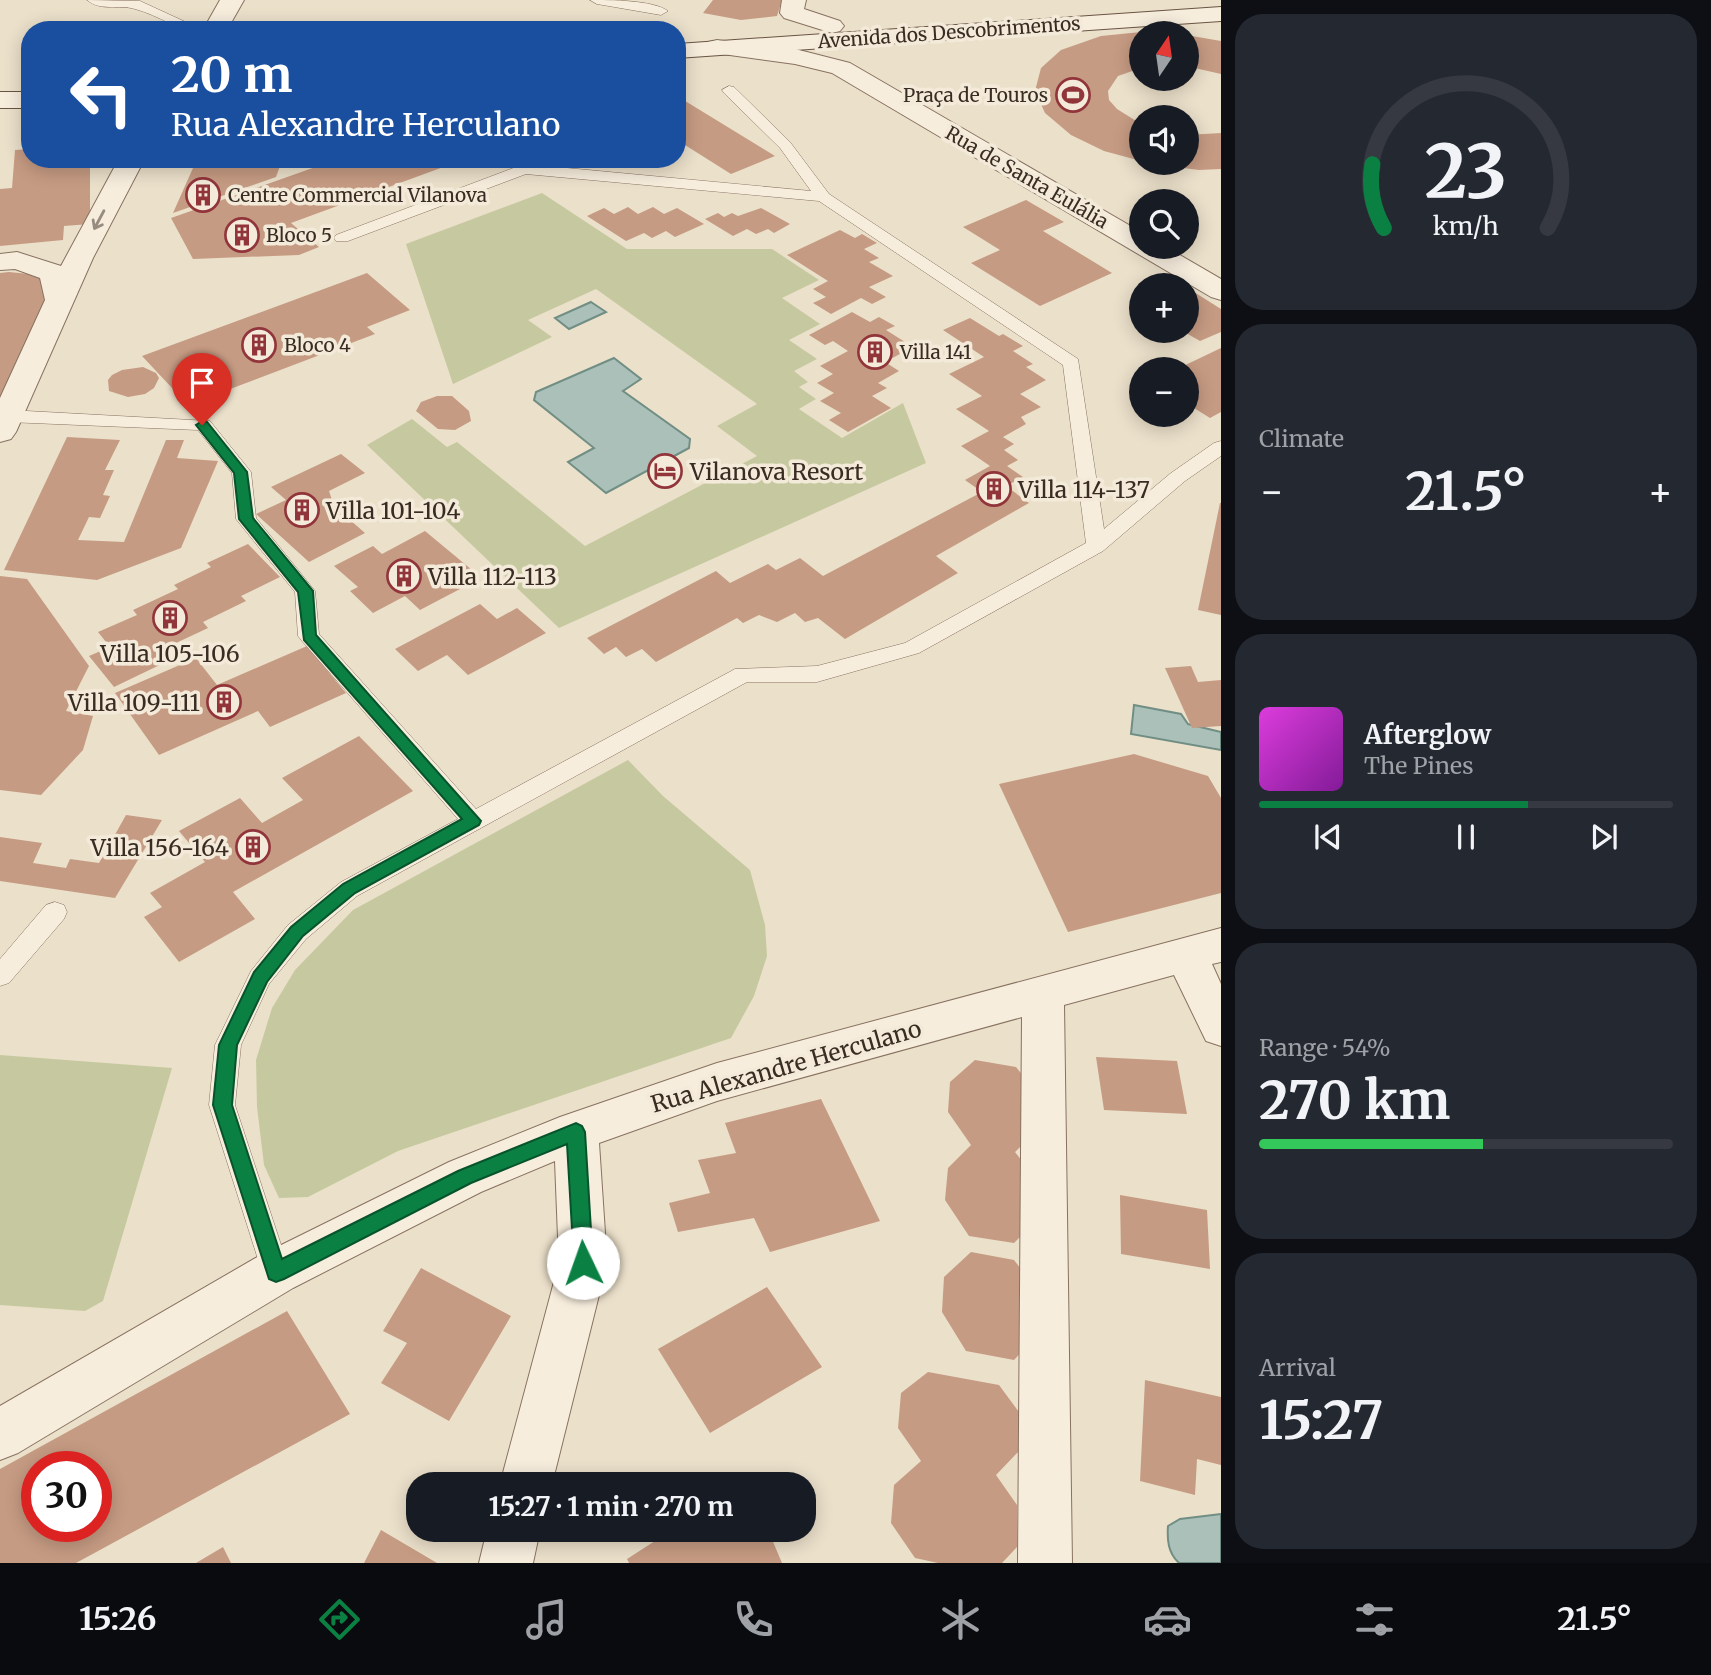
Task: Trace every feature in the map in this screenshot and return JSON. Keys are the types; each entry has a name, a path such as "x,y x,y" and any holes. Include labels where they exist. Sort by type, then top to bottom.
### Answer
{"street":[{"path":"220,21 232,0"},
{"path":"794,0 792,13 832,26"},
{"name":"Avenida dos Descobrimentos","path":"686,36 1178,0"},
{"name":"Avenida dos Descobrimentos","path":"686,50 1221,14"},
{"path":"841,68 843,56 855,46 898,36"},
{"name":"Rua de Santa Eulália","path":"717,47 803,58 841,68 1129,237"},
{"path":"0,100 21,100"},
{"path":"0,116 21,116"},
{"path":"4,424 60,300 127,168"},
{"path":"1166,259 1190,273 1221,259"},
{"path":"0,262 17,260 53,273 60,300"},
{"path":"1199,278 1221,291"},
{"path":"1203,950 1221,1028"},
{"name":"Rua Alexandre Herculano","path":"0,1435 276,1272 465,1177 576,1132 717,1082 1203,950"},
{"path":"1043,994 1045,1563"},
{"path":"529,1472 583,1263 576,1132"},
{"path":"506,1563 511,1542"}],"lane":[{"path":"94,0 107,4 136,2 177,21"},
{"path":"597,0 661,11"},
{"path":"729,90 785,145 823,197 1072,363 1096,546"},
{"path":"342,239 524,169 823,197"},
{"path":"4,424 202,425 241,472 246,519 305,591 309,636 473,821"},
{"path":"276,1272 222,1105 228,1045 260,978 297,932 349,889 743,674 817,674 912,648 1096,546 1178,477 1221,447"},
{"path":"0,976 55,912"}],"green space":[{"path":"542,193 627,249 772,249 819,280 782,298 820,324 789,340 817,359 794,371 808,382 799,387 816,399 799,409 842,438 903,403 926,463 559,628 367,445 412,419 447,447 457,442 585,546 757,456 717,426 757,404 596,289 528,320 552,337 453,384 406,244"},
{"path":"628,760 663,796 750,870 765,925 767,956 754,996 731,1038 398,1151 308,1197 279,1198 264,1165 257,1107 256,1060 272,1008 295,970 353,910"},
{"path":"0,1055 172,1068 103,1301 85,1311 0,1305"}],"water":[{"path":"591,302 606,312 569,329 555,318"},
{"path":"614,358 641,379 623,391 690,439 689,448 606,493 568,462 594,448 534,400 536,392"},
{"path":"1134,705 1181,714 1188,724 1221,732 1221,750 1131,734"},
{"path":"1221,1514 1221,1563 1179,1563 1169,1546 1168,1526 1180,1519"}],"building":[{"path":"713,0 782,0 777,16 741,20 703,13"},
{"name":"Praça de Touros","path":"1129,33 1129,72 1118,76 1108,91 1109,100 1129,116 1129,158 1104,151 1071,135 1045,113 1035,91 1041,68 1061,50 1101,36"},
{"path":"1199,37 1221,41 1221,74 1199,69"},
{"path":"686,102 775,156 731,174 686,146"},
{"path":"1221,133 1221,169 1199,170 1199,134"},
{"path":"15,150 21,150 21,168 90,168 90,224 64,226 63,240 0,246 0,189 12,188"},
{"name":"Centre Commercial Vilanova","path":"193,168 279,168 276,177 173,213"},
{"path":"313,168 441,168 291,223 319,247 299,255 193,259 171,218"},
{"path":"1026,200 1064,222 1043,231 1112,273 1040,306 971,263 1000,250 963,227"},
{"path":"628,207 638,214 653,207 664,214 677,208 704,224 675,237 666,231 652,238 644,233 626,241 587,216 604,208 614,214"},
{"path":"761,208 790,224 774,233 768,229 756,234 747,229 733,236 705,219 718,213 724,217 732,213 738,216"},
{"path":"840,230 855,238 862,234 877,243 864,249 879,258 869,262 893,276 869,287 886,297 872,304 861,298 831,314 813,303 826,297 813,289 828,281 787,255"},
{"path":"0,273 29,274 54,283 0,413"},
{"name":"Bloco 4","path":"367,273 410,310 367,327 375,334 188,405 142,356"},
{"path":"1199,295 1221,309 1221,332 1200,341"},
{"path":"852,312 870,322 879,317 895,326 886,330 913,347 885,362 899,371 878,383 887,388 872,396 891,408 848,432 829,420 841,413 820,401 834,393 817,383 833,374 820,366 848,351 833,341 825,345 809,335"},
{"name":"Villa 114-137","path":"970,318 999,336 1003,334 1023,346 1013,351 1033,364 1026,367 1046,380 1020,394 1041,407 1021,417 1026,424 1003,437 1014,444 1004,450 1018,460 1007,466 1023,477 1006,486 1029,503 936,556 958,573 845,639 818,618 805,622 795,613 777,622 759,615 743,623 737,618 656,662 642,649 626,657 616,647 604,654 587,638 716,571 730,583 768,564 776,570 800,558 823,576 982,492 965,480 990,466 961,446 989,431 956,409 982,396 949,374 984,357 943,330"},
{"path":"1221,348 1221,412 1210,418 1199,411 1199,358"},
{"path":"143,367 156,373 159,378 154,388 145,394 128,397 109,391 108,380 112,375 122,370"},
{"path":"437,396 452,396 469,411 471,421 455,430 438,429 416,411 421,402"},
{"path":"67,437 120,440 105,470 114,470 103,495 110,496 100,518 89,517 78,540 124,542 166,440 184,440 177,458 218,461 181,548 97,580 4,570"},
{"name":"Villa 101-104","path":"341,454 365,473 329,491 334,506 365,533 309,562 256,514 286,500 271,487"},
{"path":"1221,503 1221,615 1198,610"},
{"name":"Villa 112-113","path":"425,531 472,570 452,582 460,589 420,610 405,596 373,613 350,591 358,587 334,566 373,546 382,554"},
{"name":"Villa 105-106","path":"248,544 280,577 241,596 246,601 203,622 208,628 159,651 168,661 114,687 89,656 110,647 98,632 137,615 133,610 178,589 174,585 211,567 207,563"},
{"path":"0,576 27,579 89,666 66,711 93,716 83,750 41,795 0,790"},
{"path":"480,604 497,619 517,608 546,633 468,675 447,655 418,671 395,649"},
{"name":"Villa 109-111","path":"307,646 346,693 270,727 258,711 159,755 115,693 196,658 217,685"},
{"path":"1191,666 1198,682 1221,680 1221,726 1192,728 1165,668"},
{"name":"Villa 156-164","path":"359,736 413,791 233,892 255,919 179,962 144,917 162,907 150,893 205,862 179,831 240,798 262,823 303,800 282,778"},
{"path":"1134,754 1208,776 1221,798 1221,893 1068,932 999,784"},
{"path":"126,815 162,820 115,898 0,881 0,837 42,843 33,863 66,868 70,859 99,863"},
{"path":"1096,1057 1177,1061 1187,1114 1104,1110"},
{"path":"975,1060 1016,1067 1039,1096 1039,1129 1015,1152 1039,1183 1039,1218 1014,1243 969,1236 945,1200 948,1168 971,1145 948,1112 950,1082"},
{"path":"821,1099 880,1221 770,1252 754,1218 678,1232 669,1203 710,1193 698,1160 736,1153 725,1123"},
{"path":"1120,1195 1207,1210 1210,1269 1121,1254"},
{"path":"971,1252 1014,1260 1040,1294 1040,1332 1014,1360 966,1351 942,1312 944,1277"},
{"path":"421,1268 511,1316 449,1421 381,1383 407,1343 383,1331"},
{"path":"767,1287 822,1367 710,1433 658,1349"},
{"path":"287,1311 350,1414 76,1563 0,1563 0,1469 21,1457 21,1542 112,1542 112,1451 33,1451"},
{"path":"928,1372 999,1385 1019,1412 1020,1450 996,1475 1017,1505 1017,1547 1002,1563 938,1563 915,1558 891,1523 894,1485 921,1461 898,1428 901,1393"},
{"path":"1145,1380 1221,1397 1221,1465 1197,1459 1195,1495 1140,1481"},
{"path":"381,1530 437,1563 364,1563"},
{"path":"653,1542 773,1542 782,1563 629,1563 627,1559"},
{"path":"223,1547 231,1563 196,1563"}],"place":[{"name":"Praça de Touros","path":"1073,95"},
{"name":"Centre Commercial Vilanova","path":"203,195"},
{"name":"Bloco 5","path":"242,235"},
{"name":"Bloco 4","path":"259,345"},
{"name":"Villa 141","path":"875,352"},
{"name":"Vilanova Resort","path":"665,471"},
{"name":"Villa 114-137","path":"994,489"},
{"name":"Villa 101-104","path":"302,510"},
{"name":"Villa 112-113","path":"404,576"},
{"name":"Villa 105-106","path":"170,618"},
{"name":"Villa 109-111","path":"224,702"},
{"name":"Villa 156-164","path":"253,847"}],"route":[{"path":"202,425 241,472 246,519 305,591 309,636 473,821 349,889 297,932 260,978 228,1045 222,1105 276,1272 465,1177 576,1132 583,1263"}]}
